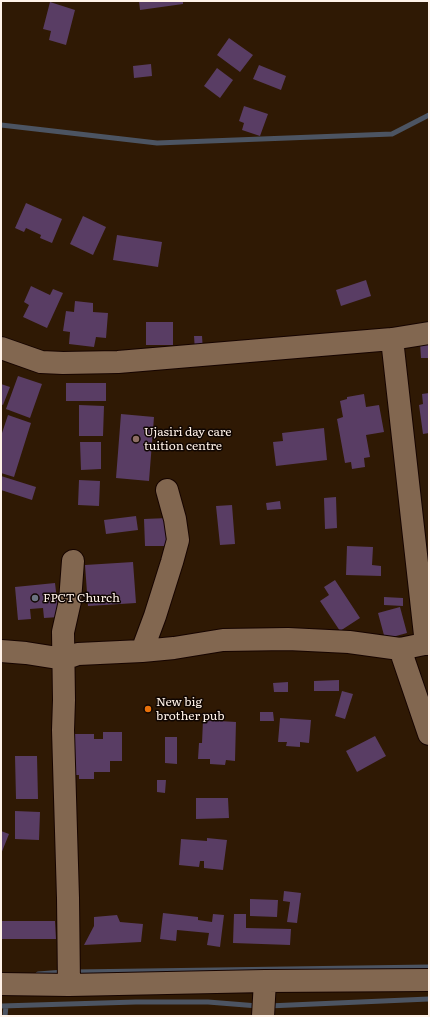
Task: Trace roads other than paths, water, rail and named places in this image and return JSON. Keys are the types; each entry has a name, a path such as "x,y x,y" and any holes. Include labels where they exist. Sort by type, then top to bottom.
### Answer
{"street":[{"path":"1,348 41,362 110,362 392,339 429,333"},
{"path":"1,651 64,659 78,654 174,648 223,640 288,639 349,642 400,649 428,644 392,339"},
{"path":"142,651 155,616 178,540 175,519 167,490"},
{"path":"69,985 63,738 63,632 70,601 73,561"},
{"path":"400,649 429,734"},
{"path":"1,984 69,985 265,981 429,980"},
{"path":"263,1016 265,981"}],"waterway":[{"path":"1,125 157,143 392,134 429,115"},
{"path":"74,972 429,967"},
{"path":"38,974 64,972"},
{"path":"268,1006 429,999"},
{"path":"1,1006 136,1002 208,1002 258,1006"},
{"path":"5,1016 6,1006"}],"place":[{"name":"Ujasiri day care tuition centre","path":"136,439"},
{"name":"FPCT Church","path":"35,598"},
{"name":"New big brother pub","path":"148,709"}]}
